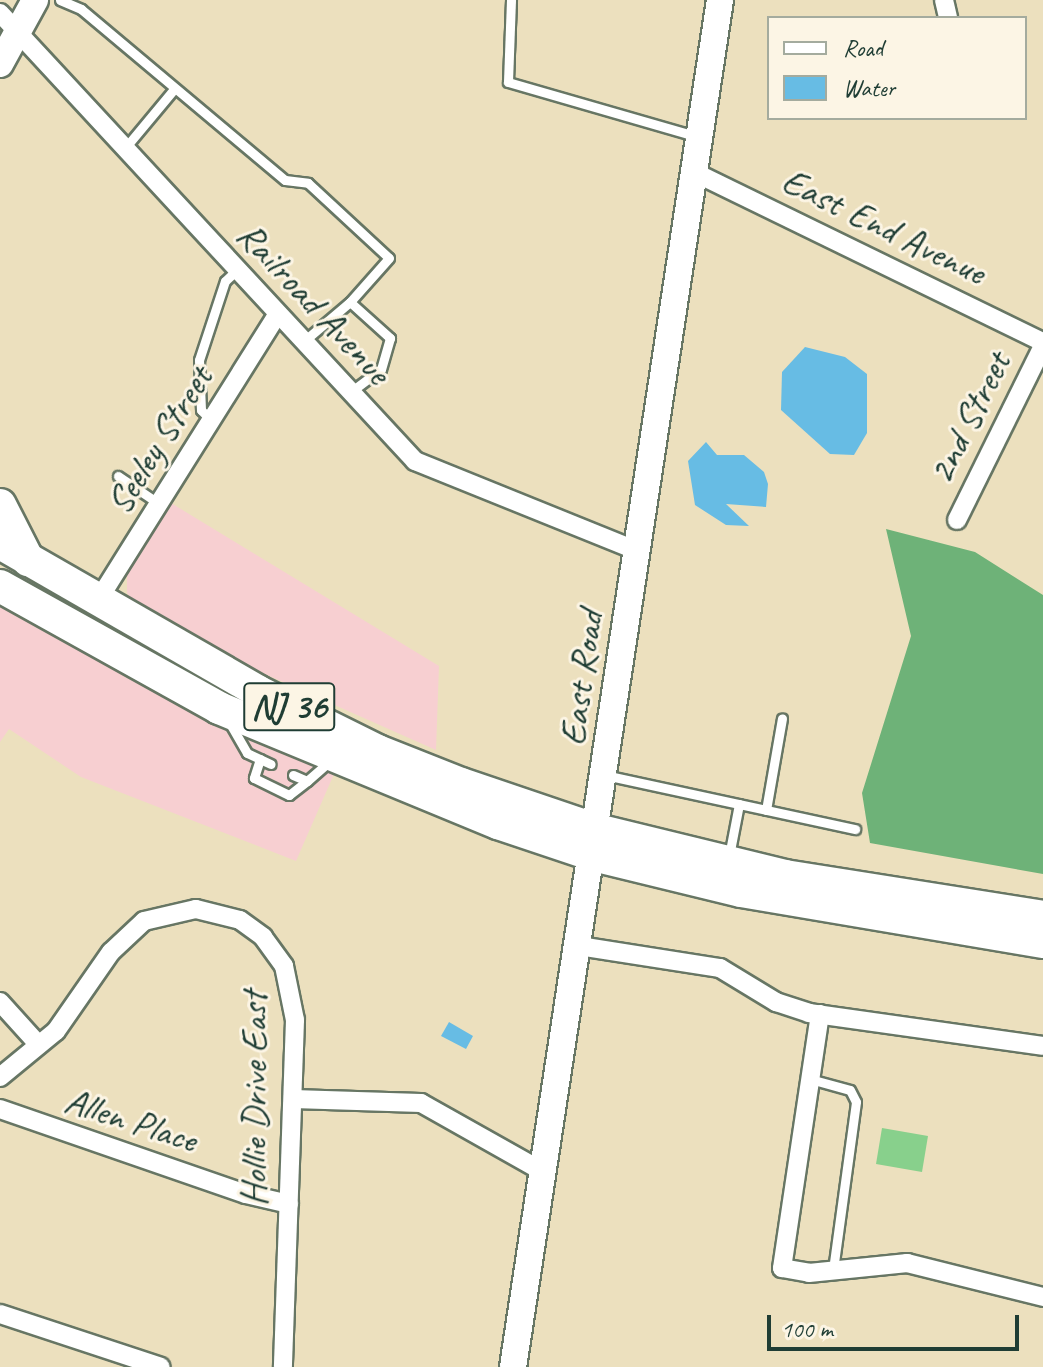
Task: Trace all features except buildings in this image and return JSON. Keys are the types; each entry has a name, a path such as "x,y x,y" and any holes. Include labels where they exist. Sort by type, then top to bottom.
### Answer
{"highway":[{"path":"0,505 28,560"},
{"name":"NJ 36","path":"0,543 97,602 378,751 595,842 728,862 855,890 1043,917"},
{"name":"NJ 36","path":"0,586 224,710 335,758 595,842 831,909 1043,942"}],"street":[{"path":"0,64 35,0"},
{"name":"East Road","path":"513,1367 545,1173 720,0"},
{"name":"Railroad Avenue","path":"0,13 415,461 432,471 638,551"},
{"name":"East End Avenue","path":"694,172 1043,344"},
{"name":"Seeley Street","path":"97,602 278,314"},
{"name":"2nd Street","path":"957,520 1043,344"},
{"name":"Hollie Drive East","path":"38,1044 56,1031 125,936 144,921 172,912 196,909 240,920 279,956 295,1004 283,1367"},
{"path":"579,946 720,968 776,1002 820,1014 1043,1046"},
{"path":"0,1002 38,1044 0,1077"},
{"path":"820,1014 782,1268 833,1270 907,1263 1043,1297"},
{"path":"293,1099 421,1103 545,1173"},
{"name":"Allen Place","path":"0,1109 246,1194 289,1204"},
{"path":"0,1314 161,1367"}],"lane":[{"path":"60,0 81,9 285,180 308,183 389,258 350,302 304,341"},
{"path":"511,0 508,82 699,137"},
{"path":"125,148 174,89"},
{"path":"211,420 201,410 199,360 225,281 238,270"},
{"path":"350,302 390,338 381,369 350,392"},
{"path":"118,476 158,503"},
{"path":"224,710 237,742 271,764"},
{"path":"766,810 782,718"},
{"path":"260,759 254,778 289,795 335,758"},
{"path":"293,775 307,781"},
{"path":"605,775 855,829"},
{"path":"728,862 739,804"},
{"path":"810,1079 850,1090 856,1102 833,1270"}],"shaded area":[{"path":"171,503 439,666 436,750 258,671 135,604 127,593 127,573"},
{"path":"0,601 229,727 334,774 296,861 81,777 9,729 0,742"}],"green space":[{"path":"886,529 975,552 1043,595 1043,874 870,843 862,793 911,636"},
{"path":"882,1128 928,1136 922,1172 876,1164"}],"water":[{"path":"805,347 845,357 867,374 867,433 854,455 830,454 781,410 782,372"},
{"path":"706,442 717,455 744,455 764,472 768,484 766,507 726,504 749,526 726,525 695,505 688,461"},
{"path":"449,1022 473,1036 466,1049 441,1036"}]}
